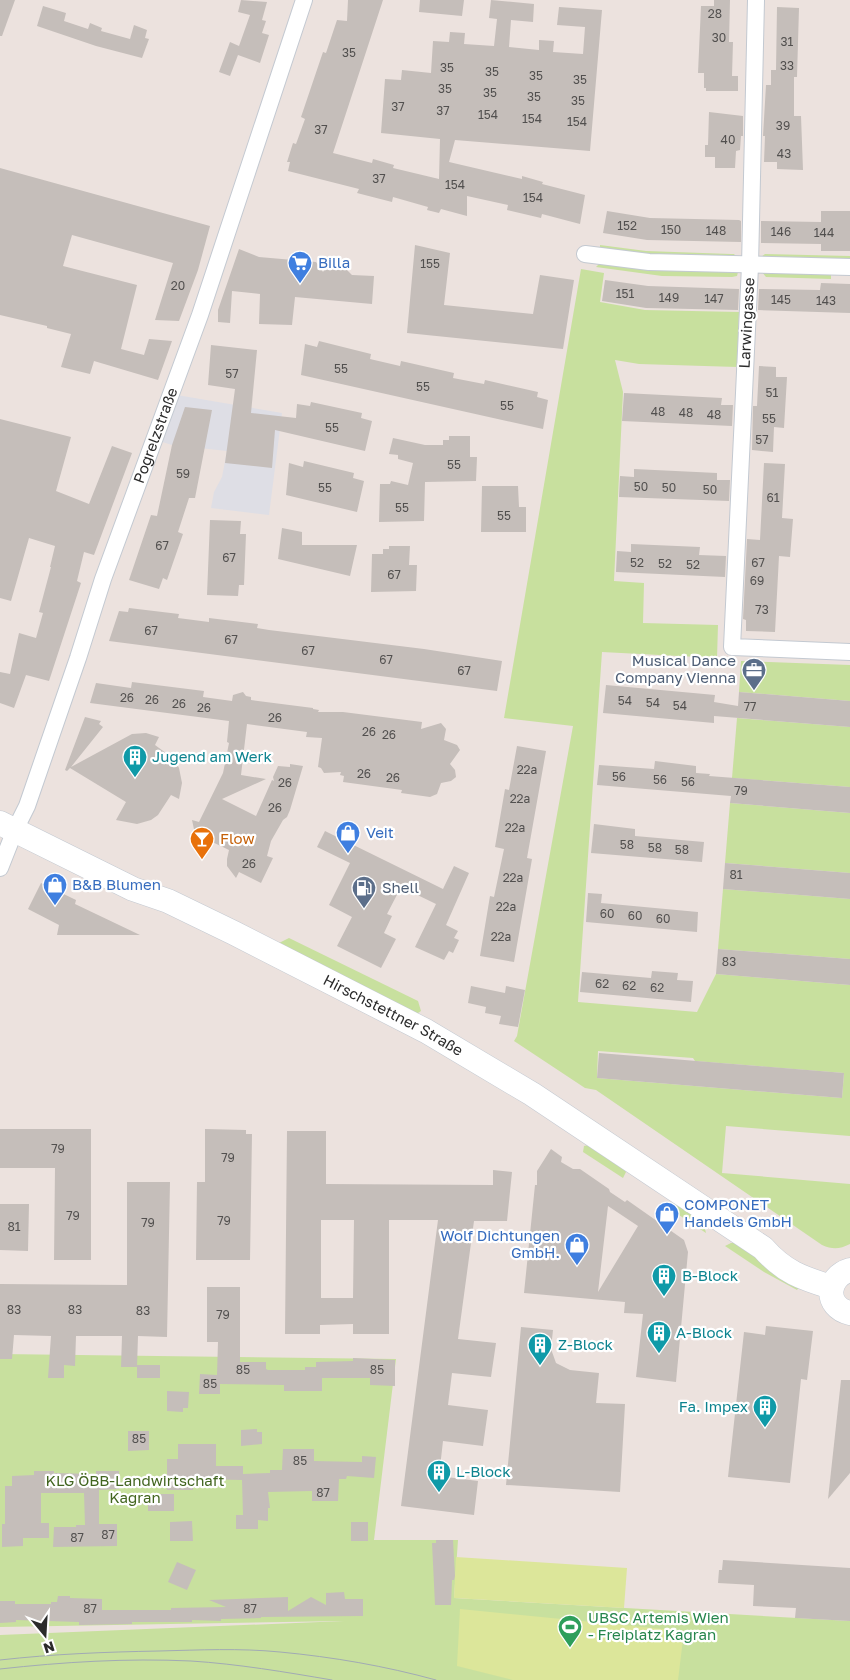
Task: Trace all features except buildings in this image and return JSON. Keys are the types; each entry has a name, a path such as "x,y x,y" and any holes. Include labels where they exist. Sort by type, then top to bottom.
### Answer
{"main road":[{"name":"Hirschstettner Straße","path":"7,826 134,889 168,901 234,933 426,1031 532,1094 763,1248 775,1262 795,1274 840,1277 832,1297 836,1306 844,1312 850,1313"}],"street":[{"name":"Pogrelzstraße","path":"0,868 7,826 27,806 103,579 200,315 304,0"},
{"name":"Larwingasse","path":"756,0 750,266 732,646 850,652"},
{"path":"585,254 649,262 850,267"}],"shaded area":[{"path":"171,394 282,413 269,515 211,508 214,492 222,477 227,451 172,445 156,440"}],"green space":[{"path":"600,245 646,251 734,254 738,259 648,257 600,248"},
{"path":"765,254 850,256 850,262 761,257"},
{"path":"600,263 738,272 737,276 732,277 662,276 596,267"},
{"path":"581,269 604,273 600,302 645,310 739,312 737,367 639,364 615,360 623,392 614,581 644,583 643,623 718,625 717,658 602,652 578,1002 697,1012 716,974 850,985 850,1136 726,1126 722,1173 850,1184 850,1244 836,1248 822,1245 596,1090 585,1088 514,1041 517,1036 573,726 504,718","holes":["598,1051 693,1058 695,1061 844,1073 842,1098 597,1078"]},
{"path":"762,272 831,273 831,279 766,277"},
{"path":"741,661 850,665 850,701 739,692"},
{"path":"737,718 850,727 850,787 732,778"},
{"path":"730,803 850,813 850,873 725,863"},
{"path":"723,889 850,899 850,959 718,949"},
{"path":"289,938 418,1001 421,1011 415,1015 279,943"},
{"path":"589,1145 623,1167 626,1172 623,1178 583,1152 584,1146"},
{"path":"667,1202 679,1204 691,1212 701,1222 706,1233 664,1205"},
{"path":"737,1243 802,1283 797,1290 764,1272 725,1246"},
{"name":"KLG ÖBB-Landwirtschaft Kagran","path":"0,1354 396,1359 374,1540 458,1540 454,1598 850,1621 850,1680 0,1680 0,1635 344,1621 0,1627"},
{"path":"456,1557 627,1568 624,1608 454,1598"},
{"name":"UBSC Artemis Wien - Freiplatz Kagran","path":"460,1609 684,1631 678,1680 513,1680 457,1666"}],"tram line":[{"path":"0,1660 99,1653 250,1650 339,1659 398,1670 436,1680"},
{"path":"0,1669 95,1661 167,1660 244,1666 332,1680"}],"place":[{"name":"Billa","path":"300,284"},
{"name":"Musical Dance Company Vienna","path":"754,691"},
{"name":"Jugend am Werk","path":"135,778"},
{"name":"Veit","path":"348,854"},
{"name":"Flow","path":"202,860"},
{"name":"B&B Blumen","path":"55,906"},
{"name":"Shell","path":"364,909"},
{"name":"COMPONET Handels GmbH","path":"667,1235"},
{"name":"Wolf Dichtungen GmbH.","path":"577,1266"},
{"name":"B-Block","path":"664,1297"},
{"name":"A-Block","path":"659,1354"},
{"name":"Z-Block","path":"540,1366"},
{"name":"Fa. Impex","path":"765,1428"},
{"name":"L-Block","path":"439,1493"},
{"name":"UBSC Artemis Wien - Freiplatz Kagran","path":"570,1648"}]}
